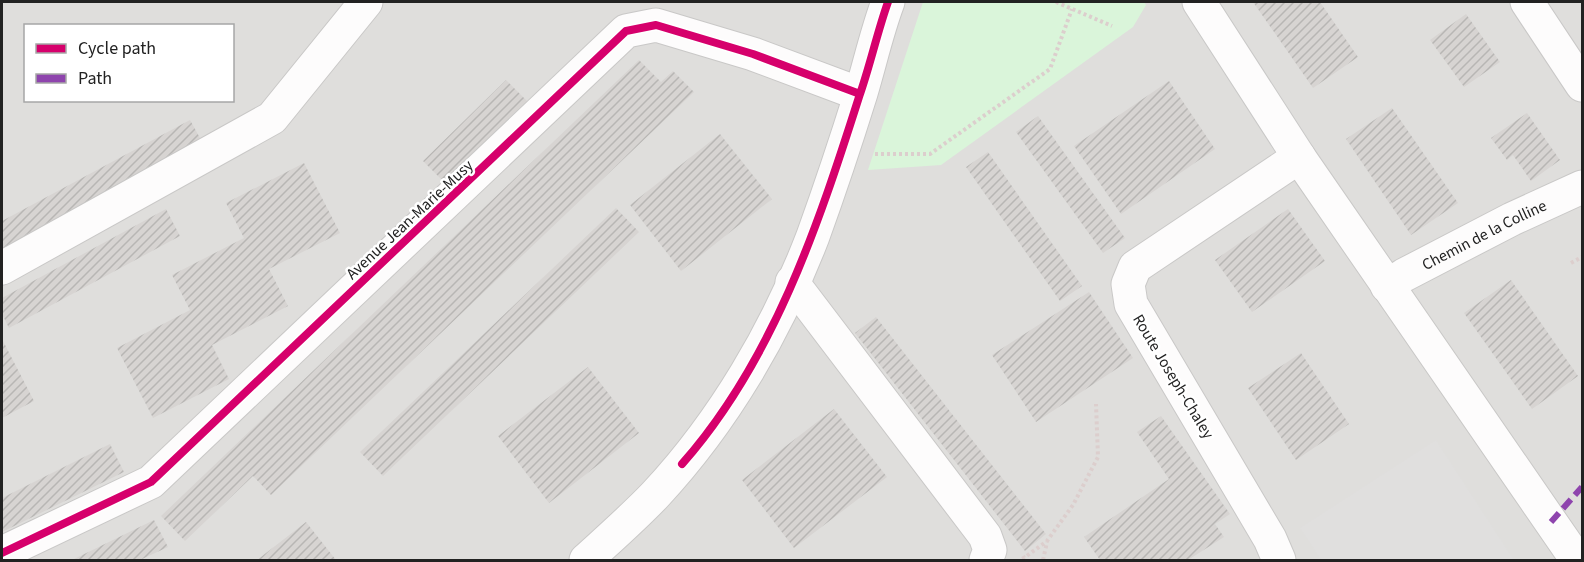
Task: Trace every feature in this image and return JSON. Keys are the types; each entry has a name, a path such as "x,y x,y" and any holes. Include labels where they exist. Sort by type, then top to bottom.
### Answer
{"street":[{"path":"2,268 272,118 366,2"},
{"path":"586,561 625,526 693,451 763,345 812,237 888,2"},
{"path":"1199,2 1299,157 1572,559"},
{"path":"1527,2 1582,85"},
{"name":"Avenue Jean-Marie-Musy","path":"2,553 152,482 626,31 657,25 753,54 860,94"},
{"name":"Route Joseph-Chaley","path":"1279,561 1270,538 1131,304 1128,284 1135,267 1299,157"},
{"name":"Chemin de la Colline","path":"1387,286 1512,219 1582,187"},
{"path":"792,282 985,536 988,555"}],"path":[{"path":"1056,2 1112,26"},
{"path":"868,154 930,154 1050,69 1072,9"},
{"path":"1571,263 1582,257"},
{"path":"988,555 1015,546 1026,559 1047,542 1073,505 1098,457 1096,404"},
{"path":"1043,561 1047,542"}],"shaded area":[{"path":"2,2 1582,2 1582,560 2,560"},
{"path":"1436,440 1514,560 1321,560 1300,528"}],"green space":[{"path":"923,2 1144,2 1146,5 1133,27 941,165 868,170"}],"building":[{"path":"1253,2 1320,2 1358,57 1313,88"},
{"path":"1466,14 1500,62 1464,87 1430,40"},
{"path":"639,60 661,82 673,71 694,92 271,495 253,476 185,541 161,516"},
{"path":"506,80 528,102 445,183 423,161"},
{"path":"1169,81 1215,149 1121,214 1074,146"},
{"path":"1392,108 1458,203 1411,235 1346,139"},
{"path":"1527,113 1560,160 1531,181 1513,155 1507,160 1491,138"},
{"path":"1038,116 1125,238 1103,253 1016,132"},
{"path":"190,120 205,147 2,256 2,221"},
{"path":"720,134 772,199 681,271 630,205"},
{"path":"988,152 1082,286 1060,301 966,167"},
{"path":"304,163 340,233 269,269 288,306 212,345 229,379 153,418 117,348 190,310 172,275 244,238 226,203"},
{"path":"616,208 639,232 383,476 360,452"},
{"path":"166,209 180,236 9,328 2,314 2,298"},
{"path":"1288,209 1325,261 1252,312 1215,260"},
{"path":"1511,280 1578,376 1532,409 1464,313"},
{"path":"1089,292 1133,358 1036,422 992,355"},
{"path":"876,317 1046,534 1025,551 855,333"},
{"path":"2,339 34,401 2,418"},
{"path":"1301,353 1349,424 1296,460 1248,388"},
{"path":"588,367 639,433 549,503 498,436"},
{"path":"834,409 887,477 794,548 742,480"},
{"path":"1161,416 1230,514 1215,524 1224,537 1188,560 1100,560 1084,537 1169,479 1137,432"},
{"path":"110,444 124,472 2,532 2,498"},
{"path":"154,520 168,547 140,560 72,560"},
{"path":"306,522 336,560 257,560"}],"marked path":[{"path":"1551,522 1582,487"}],"cycle path":[{"path":"682,464 714,424 742,381 767,337 789,290 827,194 888,2"},
{"path":"2,553 151,482 626,31 656,25 753,54 860,94"}]}
